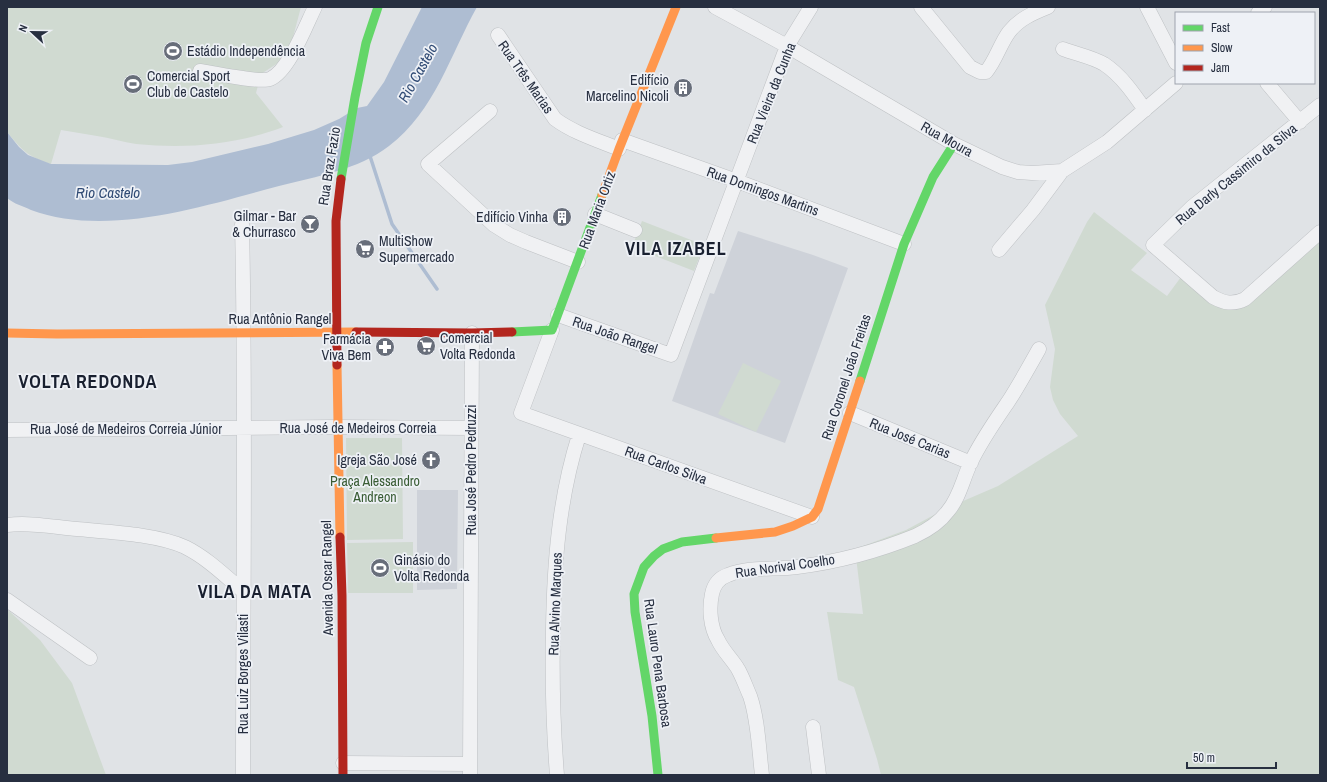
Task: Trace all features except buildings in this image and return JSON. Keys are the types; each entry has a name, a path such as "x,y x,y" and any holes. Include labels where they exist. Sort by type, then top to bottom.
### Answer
{"main road":[{"name":"Rua Braz Fazio","path":"336,333 336,221 342,169 366,43 378,7"},
{"name":"Rua Maria Ortiz","path":"552,330 621,145 676,7"},
{"name":"Rua Coronel João Freitas","path":"812,517 818,509 904,244 933,178 954,144"},
{"name":"Rua Antônio Rangel","path":"7,333 472,333 552,330"},
{"name":"Avenida Oscar Rangel","path":"336,333 337,427 341,528 343,769"},
{"name":"Rua Lauro Pena Barbosa","path":"658,775 652,716 635,612 634,594 644,567 663,549 682,542 775,532 793,526 812,517"}],"street":[{"path":"200,71 269,80 283,70 291,57 315,7"},
{"name":"Rua Moura","path":"715,7 787,46 954,144 1002,167 1018,172 1032,173 1062,171 1107,142 1175,84"},
{"name":"Rua Vieira da Cunha","path":"671,355 787,46 811,7"},
{"path":"921,7 970,67 980,72 986,72 993,64 1008,32 1016,23 1048,7"},
{"path":"1147,7 1175,61"},
{"name":"Rua Três Marias","path":"498,35 555,119 579,134 621,145"},
{"path":"1063,50 1102,63 1113,70 1146,110"},
{"path":"1268,84 1300,122"},
{"name":"Rua Darly Cassimiro da Silva","path":"1320,105 1192,208 1152,245 1213,297 1222,302 1238,303 1245,299 1320,232"},
{"path":"490,111 428,164 494,225 510,235 578,262"},
{"name":"Rua Domingos Martins","path":"621,145 737,181 904,244"},
{"path":"999,250 1033,210 1062,171"},
{"path":"595,214 635,230"},
{"name":"Rua Luiz Borges Vilasti","path":"242,224 245,428 243,775"},
{"name":"Rua João Rangel","path":"558,315 671,355"},
{"name":"Rua Maria Ortiz","path":"521,413 552,330"},
{"name":"Rua José Pedro Pedruzzi","path":"470,770 472,333"},
{"name":"Rua Norival Coelho","path":"762,775 754,714 750,698 738,670 717,640 712,624 711,605 714,586 719,579 736,572 752,569 796,567 822,563 881,548 917,535 938,522 950,510 962,487 971,463 1039,349"},
{"name":"Rua Carlos Silva","path":"521,413 812,517"},
{"name":"Rua José Carias","path":"850,413 971,463"},
{"name":"Rua José de Medeiros Correia","path":"245,428 471,428"},
{"name":"Rua José de Medeiros Correia Júnior","path":"7,430 245,428"},
{"name":"Rua Alvino Marques","path":"557,775 552,683 553,582 562,505 573,453 579,435"},
{"path":"7,525 16,524 72,528 156,538 172,542 202,557 243,591"},
{"path":"7,600 90,658"},
{"path":"813,727 819,775"},
{"path":"343,769 470,770"}],"shaded area":[{"path":"738,231 848,268 785,443 672,401 710,293 714,294"},
{"path":"417,490 458,490 457,589 417,590"}],"green space":[{"name":"Comercial Sport Club de Castelo","path":"7,7 301,7 292,41 278,63 261,74 256,93 283,127 229,142 192,146 136,144 61,130 51,164 37,159 21,148 7,132"},
{"path":"1094,212 1147,253 1131,270 1167,296 1181,277 1230,305 1320,239 1320,775 881,775 854,687 838,680 827,612 863,614 855,549 906,530 947,508 998,486 1078,436 1060,414 1053,400 1050,387 1055,349 1045,305 1087,222"},
{"path":"642,221 704,245 694,271 632,247"},
{"path":"743,363 781,381 756,432 718,414"},
{"name":"Praça Alessandro Andreon","path":"346,438 402,438 403,539 347,540"},
{"name":"Ginásio do Volta Redonda","path":"413,542 413,593 348,593 347,543"},
{"path":"7,609 40,640 72,683 106,775 7,775"}],"water":[{"name":"Rio Castelo","path":"422,7 477,7 440,81 418,116 405,132 389,146 351,167 188,210 123,220 91,221 60,218 31,210 7,198 7,132 19,147 28,155 51,164 168,165 192,162 268,144 314,130 339,119 357,108 367,106 384,82"}],"waterway":[{"path":"369,153 392,224 437,289"}],"traffic: fast":[{"path":"341,179 366,43 378,7"},
{"path":"860,381 904,244 933,177 954,144"},
{"path":"512,332 552,330 602,195"},
{"path":"658,775 652,716 635,612 634,594 644,567 663,549 682,542 716,538"}],"traffic: slow":[{"path":"602,195 676,7"},
{"path":"7,333 356,332"},
{"path":"337,365 340,537"},
{"path":"716,538 775,532 793,526 812,517 818,509 860,381"}],"traffic: jam":[{"path":"337,365 336,221 341,179"},
{"path":"356,332 512,332"},
{"path":"340,537 342,596 343,775"}],"place":[{"name":"Estádio Independência","path":"173,51"},
{"name":"Comercial Sport Club de Castelo","path":"133,84"},
{"name":"Edifício Marcelino Nicoli","path":"683,88"},
{"name":"Edifício Vinha","path":"562,217"},
{"name":"Gilmar - Bar & Churrasco","path":"310,224"},
{"name":"MultiShow Supermercado","path":"365,249"},
{"name":"Comercial Volta Redonda","path":"426,346"},
{"name":"Farmácia Viva Bem","path":"385,347"},
{"name":"Igreja São José","path":"431,460"},
{"name":"Ginásio do Volta Redonda","path":"380,568"}],"district":[{"name":"VILA IZABEL","path":"676,249"},
{"name":"VOLTA REDONDA","path":"88,382"},
{"name":"VILA DA MATA","path":"255,592"}]}
